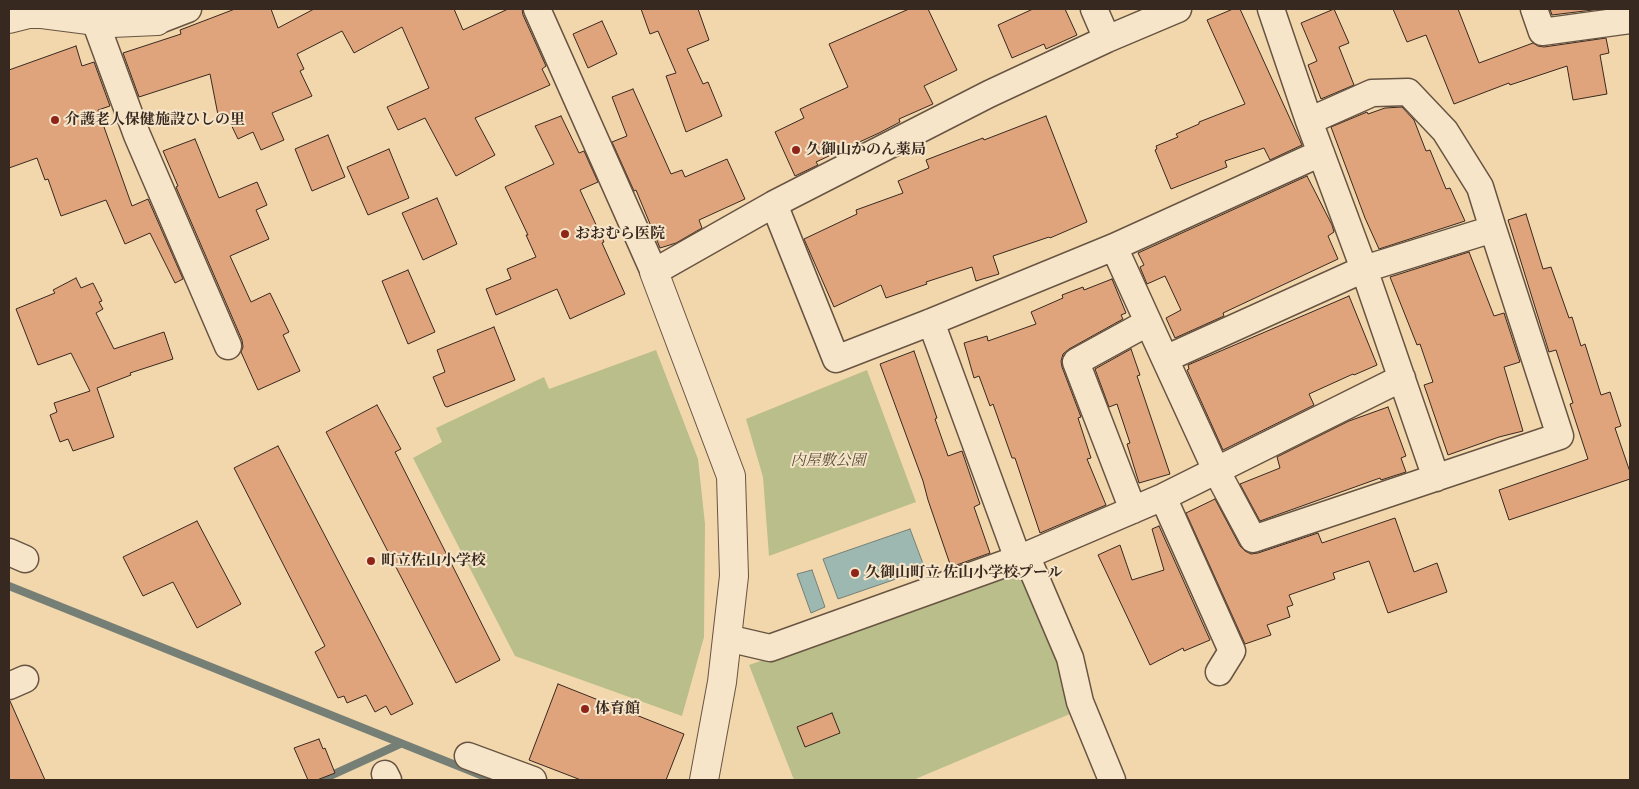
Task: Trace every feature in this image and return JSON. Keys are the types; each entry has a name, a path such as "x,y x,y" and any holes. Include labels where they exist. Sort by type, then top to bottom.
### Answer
{"street":[{"path":"21,14 48,14 112,23 157,21 188,9"},
{"path":"1094,9 1107,39"},
{"path":"654,272 774,204 989,94 1107,39 1178,9"},
{"path":"1271,9 1308,120 1364,269 1436,478"},
{"path":"1534,9 1542,32 1630,20"},
{"path":"547,12 654,272 731,476 734,576 722,682 704,780"},
{"path":"95,21 137,134 228,346"},
{"path":"1114,247 1147,323 1216,470 1253,539 1560,436 1480,187 1445,131 1408,92 1372,93 1308,120"},
{"path":"774,204 836,359 1114,247 1321,153"},
{"path":"1165,359 1364,269 1494,229"},
{"path":"931,322 1022,557 1070,658 1080,702 1112,780"},
{"path":"1133,510 1076,362 1147,323"},
{"path":"727,638 770,648 1022,557 1163,497 1402,378"},
{"path":"1163,497 1232,650 1219,672"},
{"path":"468,756 533,780"}],"green space":[{"path":"656,350 698,459 705,524 704,637 682,716 515,656 413,458 442,442 436,428 544,377 549,389"},
{"name":"内屋敷公園","path":"867,370 916,502 769,556 763,477 746,419"},
{"path":"1019,570 1026,570 1077,711 913,780 794,780 749,665"}],"water":[{"path":"910,529 925,569 838,599 823,559"},
{"path":"812,570 825,607 811,613 797,574"}],"building":[{"path":"235,9 271,9 278,28 314,9 454,9 463,30 508,9 522,9 546,66 542,69 550,85 475,118 495,155 456,176 425,118 398,130 387,107 429,88 402,27 354,53 342,31 297,54 304,69 300,71 312,96 272,113 284,140 261,150 253,132 238,139 226,114 218,115 210,74 139,97 123,53 181,34 180,30"},
{"path":"641,9 698,9 709,40 687,49 703,84 708,82 722,116 686,132 666,76 676,73 658,31 650,34"},
{"path":"909,9 928,9 957,70 924,86 933,104 899,119 900,122 879,133 816,162 818,165 795,176 775,132 804,118 800,109 848,87 829,44"},
{"path":"1033,9 1065,9 1077,35 1046,49 1044,44 1012,58 998,25"},
{"path":"1233,9 1240,9 1302,145 1270,160 1264,148 1225,161 1227,167 1171,189 1155,150 1157,149 1156,146 1178,137 1176,134 1199,124 1199,122 1245,104 1207,20"},
{"path":"1334,9 1349,43 1339,47 1354,85 1321,99 1308,65 1317,61 1301,23"},
{"path":"1393,9 1458,9 1479,63 1533,43 1544,47 1606,38 1609,53 1600,55 1607,94 1573,100 1567,66 1510,85 1509,83 1454,104 1426,35 1407,42"},
{"path":"1550,9 1601,9 1552,15"},
{"path":"602,21 617,54 588,68 573,34"},
{"name":"介護老人保健施設ひしの里","path":"76,46 82,66 94,62 110,106 98,110 132,206 148,199 183,279 175,283 150,233 125,244 106,200 61,216 48,179 45,180 37,158 9,168 9,70"},
{"path":"633,89 671,174 682,170 685,177 727,159 745,199 699,220 702,228 676,243 660,248 636,190 634,191 612,142 627,136 612,97"},
{"path":"1402,107 1414,120 1426,151 1430,150 1446,189 1450,188 1465,221 1379,249 1365,218 1331,127 1367,112 1368,114 1385,108"},
{"path":"561,116 579,153 584,151 598,182 580,190 625,294 570,319 557,289 496,315 486,289 511,279 507,269 536,257 526,235 528,235 505,187 554,164 535,126"},
{"path":"1046,116 1087,222 1050,238 993,256 999,274 976,281 972,267 886,298 881,285 834,307 804,239 857,214 856,210 903,193 898,181 929,168 926,160"},
{"path":"328,135 345,177 312,191 295,149"},
{"path":"195,139 219,198 257,182 267,205 256,210 269,239 230,256 251,302 270,293 289,332 283,335 300,371 258,390 241,352 243,347 242,340 176,187 178,186 163,151"},
{"path":"389,149 409,198 368,215 347,167"},
{"path":"1307,176 1332,225 1334,232 1328,236 1338,259 1223,313 1224,316 1175,338 1166,318 1181,310 1165,276 1147,284 1140,267 1144,265 1138,253"},
{"path":"437,198 457,244 423,260 402,213"},
{"path":"1526,214 1543,269 1551,267 1569,318 1572,317 1581,346 1585,344 1601,395 1610,392 1621,426 1615,428 1630,472 1630,479 1509,520 1499,490 1588,459 1570,404 1573,403 1556,350 1549,352 1508,220"},
{"path":"1469,252 1494,316 1504,313 1520,362 1504,367 1523,431 1499,437 1448,455 1424,385 1433,382 1420,344 1417,345 1390,277"},
{"path":"408,270 435,332 408,344 382,281"},
{"path":"76,278 81,288 93,283 102,301 99,302 103,309 96,313 114,349 164,332 173,359 130,373 131,375 97,388 114,437 73,451 68,439 60,442 50,415 57,412 54,403 90,391 71,353 38,365 16,309 55,293 53,290"},
{"path":"1112,279 1126,313 1121,315 1123,319 1069,349 1063,354 1061,361 1081,417 1078,418 1091,458 1087,459 1106,505 1040,533 1015,458 1012,458 993,404 990,406 979,376 974,378 964,343 987,336 988,341 1036,324 1031,312 1063,298 1062,295 1083,287 1084,290"},
{"path":"1349,296 1377,365 1309,394 1314,405 1223,450 1187,370 1189,369 1188,365"},
{"path":"494,327 515,380 447,407 445,406 433,377 445,372 437,350"},
{"path":"1131,349 1140,375 1137,376 1170,474 1139,483 1127,444 1130,443 1117,404 1109,407 1095,369"},
{"path":"914,351 948,456 962,451 980,504 974,507 990,553 951,567 923,481 880,364"},
{"path":"377,405 401,449 395,452 500,660 456,683 326,432"},
{"path":"1388,407 1406,456 1401,458 1406,472 1381,480 1380,478 1260,521 1240,484 1280,468 1277,457 1349,421"},
{"path":"278,446 413,704 391,715 386,706 375,712 366,695 347,703 344,696 338,698 315,652 325,646 234,468"},
{"path":"1215,499 1240,546 1251,554 1318,533 1322,543 1395,518 1414,572 1437,563 1447,592 1388,613 1369,561 1333,573 1335,579 1289,595 1293,605 1287,607 1290,617 1267,625 1271,635 1245,644 1186,513"},
{"path":"197,521 241,604 197,628 173,582 143,596 123,557"},
{"path":"1159,526 1210,640 1184,651 1183,648 1150,665 1098,555 1120,545 1132,580 1164,570 1152,529"},
{"name":"体育館","path":"558,684 684,734 666,780 581,780 529,760"},
{"path":"10,701 45,780 9,780"},
{"path":"832,713 840,733 805,747 797,727"},
{"path":"319,739 323,749 325,748 335,773 317,780 308,780 294,748"}],"waterway":[{"path":"9,586 493,780"},
{"path":"321,780 400,744"}],"place":[{"name":"介護老人保健施設ひしの里","path":"55,120"},
{"name":"久御山かのん薬局","path":"796,150"},
{"name":"おおむら医院","path":"565,234"},
{"name":"町立佐山小学校","path":"371,561"},
{"name":"久御山町立 佐山小学校プール","path":"855,573"},
{"name":"体育館","path":"585,709"}]}
